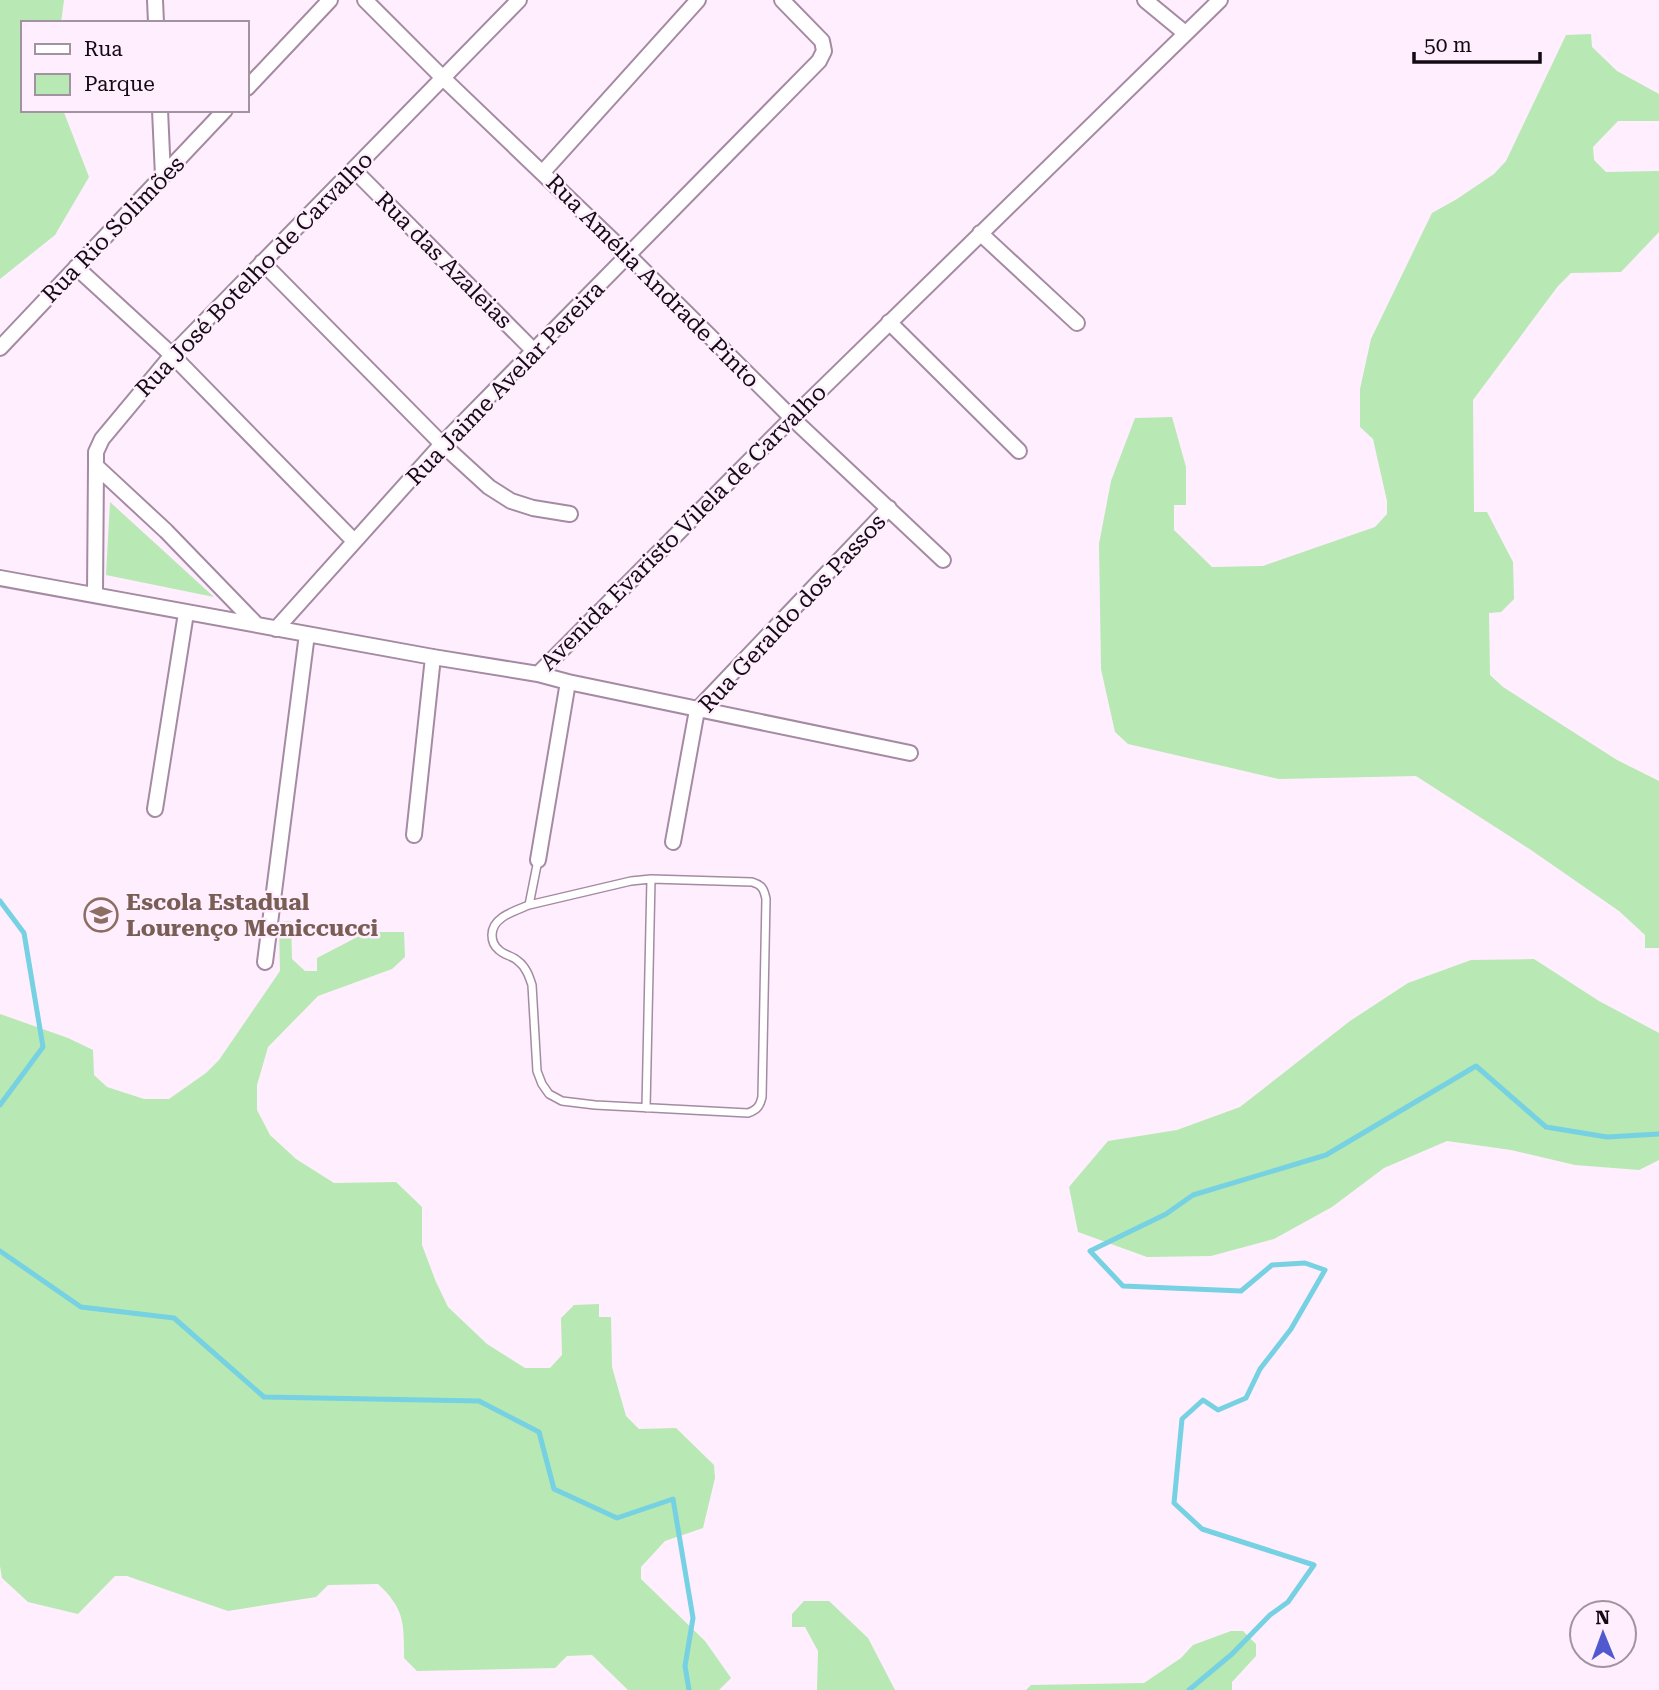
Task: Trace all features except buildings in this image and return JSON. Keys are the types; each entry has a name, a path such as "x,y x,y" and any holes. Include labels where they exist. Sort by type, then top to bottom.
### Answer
{"street":[{"path":"155,0 156,21"},
{"path":"248,87 330,0"},
{"name":"Rua Amélia Andrade Pinto","path":"365,0 792,418 943,560"},
{"name":"Rua José Botelho de Carvalho","path":"95,594 96,452 102,439 172,355 519,0"},
{"path":"542,172 698,0"},
{"name":"Rua Jaime Avelar Pereira","path":"276,629 443,444 819,61 824,51 822,41 782,0"},
{"path":"1145,0 1185,33"},
{"name":"Avenida Evaristo Vilela de Carvalho","path":"0,578 538,674 889,322 1220,0"},
{"path":"160,112 163,176"},
{"name":"Rua Rio Solimões","path":"0,348 223,112"},
{"name":"Rua das Azaleias","path":"354,170 534,351"},
{"path":"980,233 1077,323"},
{"path":"262,262 489,487 511,501 533,508 570,514"},
{"path":"76,267 172,355 354,541"},
{"path":"889,322 1020,451"},
{"path":"96,466 166,531 257,625"},
{"name":"Rua Geraldo dos Passos","path":"673,842 697,710 889,508"},
{"path":"155,809 186,613"},
{"path":"265,962 307,634"},
{"path":"414,835 433,657"},
{"path":"538,674 697,710 910,753"},
{"path":"538,860 568,682"}],"lane":[{"path":"529,905 538,860"},
{"path":"646,1108 650,879"},
{"path":"650,879 752,882 759,884 764,890 762,1097 756,1110 748,1113 562,1101 549,1094 542,1084 537,1071 532,985 528,972 519,961 497,949 492,942 495,923 529,905 650,879"}],"green space":[{"path":"0,0 64,0 61,21 21,21 21,112 64,112 89,177 55,235 0,279"},
{"path":"1591,34 1592,47 1617,71 1659,94 1659,121 1618,121 1593,147 1594,160 1606,172 1659,171 1659,232 1621,272 1571,273 1558,286 1473,400 1474,512 1487,512 1513,562 1514,599 1501,612 1489,613 1490,675 1503,687 1617,760 1659,781 1659,948 1645,948 1645,935 1619,911 1416,776 1279,779 1128,744 1115,732 1101,669 1099,544 1111,481 1135,418 1172,417 1186,467 1186,505 1174,505 1174,530 1212,567 1263,566 1375,527 1387,514 1387,501 1373,439 1360,427 1360,389 1371,339 1432,213 1494,174 1506,161 1566,35"},
{"path":"110,502 214,597 106,575"},
{"path":"291,921 292,959 305,971 317,971 317,958 367,932 404,932 405,957 392,969 318,996 268,1047 257,1085 257,1110 270,1135 296,1159 334,1183 396,1182 422,1207 422,1245 448,1307 487,1344 525,1368 550,1368 562,1355 561,1318 574,1305 599,1304 599,1317 611,1317 612,1367 626,1416 639,1429 676,1428 714,1465 715,1478 703,1528 665,1541 641,1567 641,1579 705,1641 731,1678 719,1690 628,1690 592,1655 567,1656 555,1668 417,1671 404,1658 403,1626 398,1609 378,1584 328,1585 316,1597 228,1611 127,1576 115,1576 78,1614 28,1602 2,1578 0,1014 68,1038 93,1050 94,1075 107,1087 144,1099 169,1099 206,1073 219,1060 280,971 279,922"},
{"path":"1534,959 1599,1001 1659,1033 1659,1160 1639,1170 1575,1165 1511,1150 1447,1141 1384,1168 1332,1207 1274,1239 1211,1256 1147,1257 1078,1232 1069,1187 1108,1141 1177,1130 1240,1107 1350,1021 1408,983 1471,960"},
{"path":"804,1601 829,1601 868,1638 895,1690 817,1690 818,1651 805,1627 792,1627 792,1614"},
{"path":"1231,1631 1243,1631 1256,1644 1256,1656 1232,1682 1232,1690 1026,1690 1031,1685 1144,1683 1181,1658 1193,1645"}],"waterway":[{"path":"0,901 24,933 43,1047 0,1105"},
{"path":"1189,1690 1232,1654 1270,1615 1288,1602 1314,1565 1202,1529 1174,1503 1182,1419 1203,1400 1218,1410 1246,1398 1260,1369 1291,1329 1325,1270 1305,1263 1272,1265 1241,1291 1123,1286 1090,1251 1166,1214 1193,1195 1326,1155 1476,1066 1546,1127 1607,1137 1659,1134"},
{"path":"0,1251 81,1307 174,1318 264,1397 479,1401 539,1432 554,1489 617,1518 673,1499 693,1618 685,1666 689,1690"}],"place":[{"name":"Escola Estadual Lourenço Meniccucci","path":"101,915"}]}
